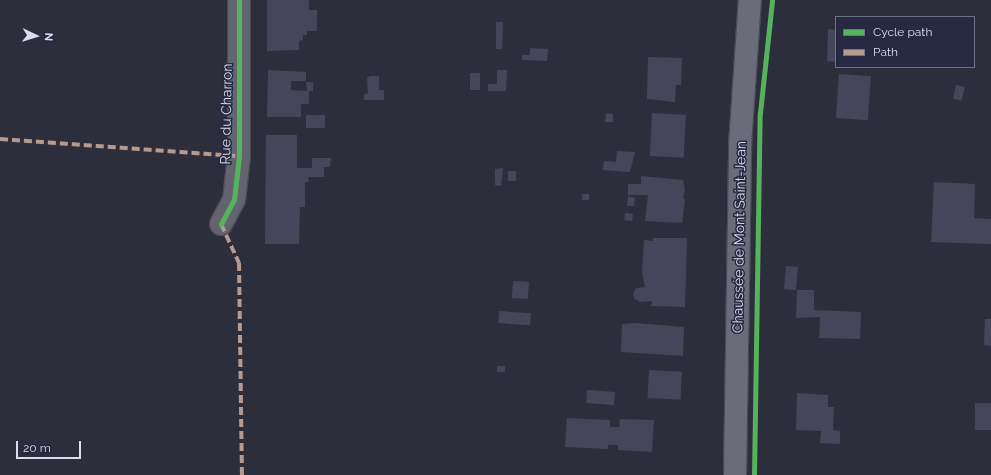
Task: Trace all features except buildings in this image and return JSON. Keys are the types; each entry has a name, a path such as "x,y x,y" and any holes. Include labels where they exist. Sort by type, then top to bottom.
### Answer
{"main road":[{"name":"Chaussée de Mont Saint-Jean","path":"735,475 740,145 750,0"}],"street":[{"name":"Rue du Charron","path":"221,224 234,200 239,156 239,0"}],"marked path":[{"path":"0,139 239,156"},
{"path":"221,224 239,263 242,475"}],"cycle path":[{"path":"221,224 234,200 239,156 239,0"},
{"path":"754,475 760,113 772,0"}]}
